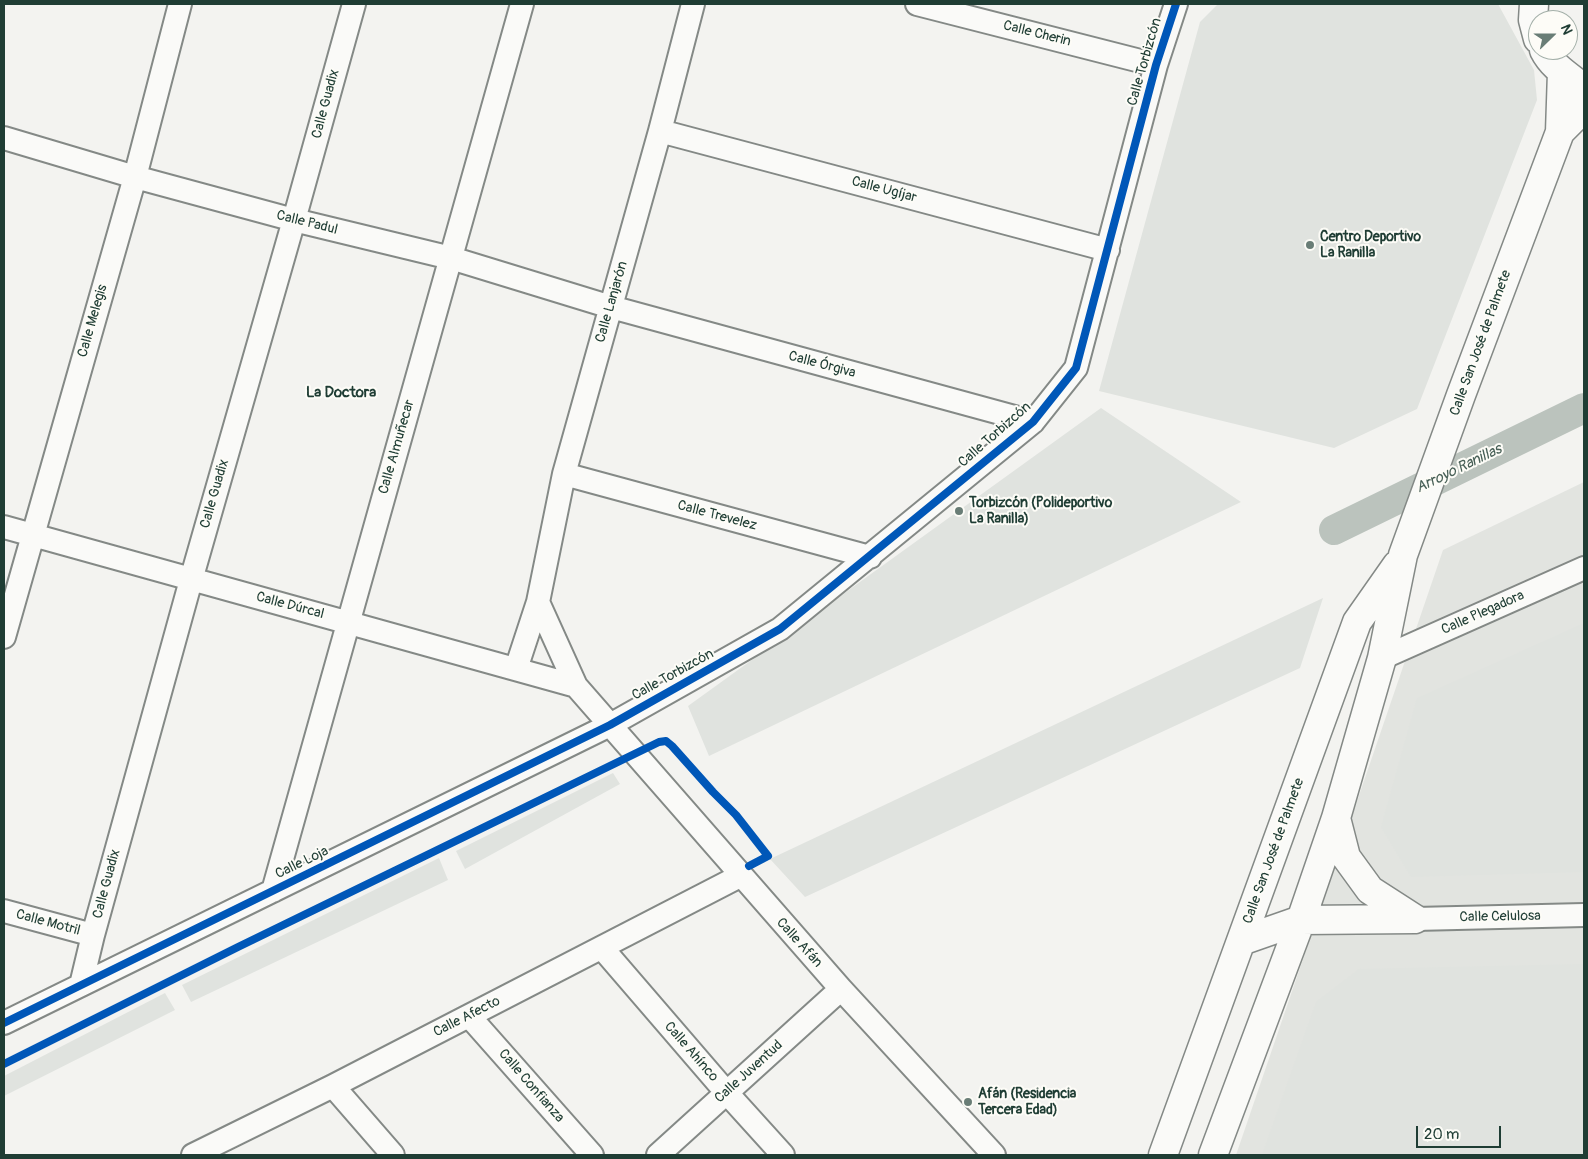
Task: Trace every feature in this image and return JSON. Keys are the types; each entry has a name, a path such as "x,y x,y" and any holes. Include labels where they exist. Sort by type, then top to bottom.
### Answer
{"street":[{"name":"Calle Melegis","path":"4,637 135,177 180,4"},
{"name":"Calle Guadix","path":"81,985 93,935 191,580 354,4"},
{"name":"Calle Almuñecar","path":"273,891 522,4"},
{"name":"Calle Lanjarón","path":"516,669 538,602 564,474 660,131 693,4"},
{"name":"Calle Cherin","path":"918,4 1156,65"},
{"name":"Calle Torbizcón","path":"610,725 780,629 1033,422 1076,368 1156,65 1176,4"},
{"path":"1550,60 1573,79"},
{"name":"Calle San José de Palmete","path":"1213,1155 1301,920 1336,818 1382,658 1404,554 1458,403 1560,132 1573,79"},
{"name":"Calle San José de Palmete","path":"1560,132 1584,108"},
{"name":"Calle Ugíjar","path":"660,131 1108,250"},
{"name":"Calle Padul","path":"4,138 135,177 294,220 451,258 611,307"},
{"name":"Calle Órgiva","path":"611,307 1033,422"},
{"name":"Calle Trevelez","path":"564,474 870,557"},
{"name":"Calle Dúrcal","path":"4,527 576,686"},
{"name":"Calle San José de Palmete","path":"1163,1155 1357,622 1404,554"},
{"name":"Calle Plegadora","path":"1382,658 1584,568"},
{"path":"538,602 576,686 610,725"},
{"name":"Calle Afán","path":"610,725 740,876 994,1155"},
{"name":"Calle Loja","path":"4,1023 610,725"},
{"path":"1336,818 1346,857 1370,890 1415,920"},
{"name":"Calle Afecto","path":"195,1155 740,876"},
{"name":"Calle Motril","path":"4,911 93,935"},
{"name":"Calle Celulosa","path":"1415,920 1584,915"},
{"path":"1241,941 1301,920 1415,920"},
{"name":"Calle Ahínco","path":"602,948 783,1155"},
{"name":"Calle Juventud","path":"658,1155 841,989"},
{"name":"Calle Confianza","path":"469,1016 592,1155"},
{"path":"333,1086 393,1155"}],"shaded area":[{"name":"Centro Deportivo La Ranilla","path":"1218,4 1498,4 1534,70 1537,100 1417,409 1334,448 1099,391 1200,22"},
{"path":"1101,408 1241,502 709,756 688,706"},
{"path":"1584,482 1584,1155 1236,1155 1443,550"},
{"path":"1323,598 1300,668 805,897 770,859"},
{"path":"1584,623 1584,872 1411,877 1381,827 1417,698"},
{"path":"613,773 620,784 465,869 456,851"},
{"path":"439,858 448,880 191,1002 182,985"},
{"path":"1584,964 1584,1155 1262,1155 1316,1002 1359,969"},
{"path":"165,993 175,1010 4,1096 4,1076"}],"waterway":[{"name":"Arroyo Ranillas","path":"1334,530 1584,408"}],"cycle path":[{"path":"4,1023 610,725 780,629 1033,422 1076,368 1156,65 1176,4"},
{"path":"4,1064 238,947 659,742 666,741 672,746 736,815 768,856 749,866"}],"place":[{"name":"Centro Deportivo La Ranilla","path":"1310,245"},
{"name":"Torbizcón (Polideportivo La Ranilla)","path":"959,511"},
{"name":"Afán (Residencia Tercera Edad)","path":"968,1102"}],"district":[{"name":"La Doctora","path":"341,393"}]}
